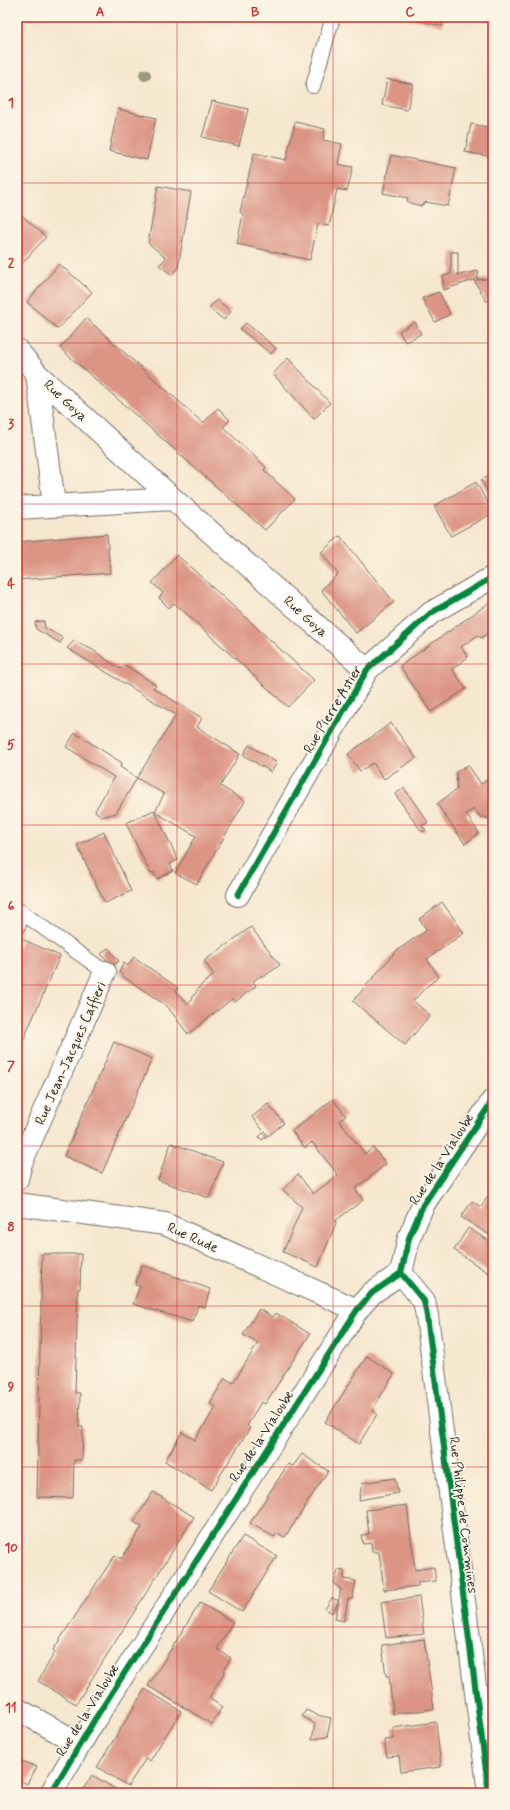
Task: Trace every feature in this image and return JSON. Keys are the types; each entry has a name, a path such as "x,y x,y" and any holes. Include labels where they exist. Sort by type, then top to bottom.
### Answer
{"street":[{"path":"17,350 37,374"},
{"name":"Rue Goya","path":"37,374 174,499 367,670"},
{"name":"Rue Goya","path":"37,374 54,504"},
{"path":"17,508 54,504 174,499"},
{"name":"Rue Pierre Astier","path":"238,895 367,670 431,613 493,577"},
{"name":"Rue Jean-Jacques Caffieri","path":"17,1179 21,1163 105,972"},
{"name":"Rue de la Vialoube","path":"51,1793 80,1744 357,1310 372,1293 401,1273 410,1238 423,1205 493,1100"},
{"name":"Rue Rude","path":"17,1204 165,1224 357,1310"},
{"name":"Rue Philippe de Commines","path":"401,1273 424,1301 427,1316 489,1793"},
{"path":"17,1709 80,1744"}],"lane":[{"path":"313,86 333,17"},
{"path":"17,928 20,912 105,972"}],"building":[{"path":"402,17 445,17 442,26"},
{"path":"387,79 413,84 407,110 382,105"},
{"path":"212,101 248,109 239,146 202,137"},
{"path":"118,109 156,118 147,160 109,151"},
{"path":"295,122 325,129 323,140 342,144 338,164 353,167 347,191 337,189 329,226 318,224 310,260 237,244 243,214 240,212 254,153 286,160"},
{"path":"471,124 493,128 493,157 465,152"},
{"path":"391,155 456,168 448,206 426,202 421,206 410,203 407,201 408,198 383,193"},
{"path":"158,186 191,192 178,268 172,275 159,265 166,258 148,243"},
{"path":"17,211 46,237 17,269"},
{"path":"451,252 458,252 458,275 479,271 477,280 493,278 493,300 486,301 474,280 443,290 443,276 451,274"},
{"path":"59,264 92,292 58,329 27,302"},
{"path":"439,292 450,314 435,322 422,298"},
{"path":"217,300 231,311 224,320 209,308"},
{"path":"86,318 203,423 218,408 230,420 223,427 266,467 264,470 295,499 265,530 60,348"},
{"path":"415,322 421,334 405,342 399,331"},
{"path":"246,323 276,348 271,354 240,329"},
{"path":"288,358 330,403 314,419 273,374"},
{"path":"18,446 21,473 17,473"},
{"path":"493,474 493,501 481,480"},
{"path":"476,482 493,513 451,536 434,506"},
{"path":"107,534 110,573 17,580 17,542"},
{"path":"340,536 394,602 356,633 321,590 338,574 321,552"},
{"path":"177,555 314,680 288,707 180,608 174,603 169,608 159,598 163,593 152,583"},
{"path":"493,600 493,629 481,638 478,635 461,647 468,657 452,669 466,689 431,712 400,666"},
{"path":"44,621 45,628 63,638 60,643 36,629 35,622"},
{"path":"74,641 93,650 120,669 125,665 156,685 153,688 202,718 197,727 240,754 220,786 245,801 197,884 175,873 196,836 155,812 164,794 137,778 176,715 67,648"},
{"path":"391,723 416,758 384,779 373,763 360,771 348,754"},
{"path":"75,733 122,763 120,767 137,778 116,813 102,817 95,811 114,777 66,747"},
{"path":"249,745 277,763 271,772 243,755"},
{"path":"468,765 481,784 493,776 493,814 486,819 484,816 481,818 474,809 466,814 479,833 465,844 437,804 457,789 456,772"},
{"path":"404,788 428,822 422,826 426,830 422,832 395,794"},
{"path":"154,810 178,860 170,864 173,871 157,879 153,872 150,873 126,823"},
{"path":"104,832 131,891 105,903 77,845"},
{"path":"442,902 464,933 427,959 439,977 426,987 413,1001 430,1015 405,1045 353,1001 396,951 427,930 419,919"},
{"path":"251,927 280,965 263,977 262,975 253,981 256,986 235,1002 232,999 188,1034 167,1006 119,972 124,963 128,966 134,957 178,988 176,991 188,1005 200,986 214,975 204,961"},
{"path":"22,939 60,956 17,1054 17,951"},
{"path":"108,948 119,961 113,966 101,954"},
{"path":"114,1042 152,1059 102,1173 64,1156"},
{"path":"333,1099 346,1116 339,1121 365,1154 373,1147 386,1164 355,1189 363,1200 335,1221 336,1223 318,1267 283,1252 302,1207 283,1190 298,1174 313,1194 338,1175 312,1142 305,1148 292,1131"},
{"path":"268,1104 284,1123 268,1136 252,1117"},
{"path":"263,1133 266,1137 262,1140 259,1137"},
{"path":"171,1143 223,1162 209,1198 158,1180"},
{"path":"488,1196 493,1199 493,1237 461,1217 472,1201 481,1207"},
{"path":"468,1228 493,1243 492,1275 454,1250"},
{"path":"42,1254 81,1254 80,1289 78,1289 75,1393 80,1393 79,1427 83,1427 82,1460 74,1460 73,1498 37,1497"},
{"path":"142,1265 210,1289 205,1307 198,1305 193,1322 133,1304 140,1286 135,1285"},
{"path":"259,1309 273,1317 276,1313 310,1334 265,1404 261,1402 247,1426 250,1428 211,1490 165,1461 182,1432 195,1440 216,1407 210,1403 225,1378 233,1383 258,1343 243,1335"},
{"path":"367,1356 394,1374 372,1410 377,1414 359,1444 325,1422"},
{"path":"302,1454 328,1471 285,1537 277,1533 274,1537 250,1523 288,1464 293,1466"},
{"path":"395,1478 398,1493 359,1500 362,1483"},
{"path":"153,1492 194,1517 76,1704 38,1681 55,1652 53,1650 115,1555 121,1559 142,1527 134,1522"},
{"path":"407,1505 415,1570 434,1567 436,1581 417,1583 418,1586 384,1590 379,1552 372,1552 371,1543 363,1544 361,1535 369,1534 366,1510"},
{"path":"243,1536 277,1556 242,1612 208,1591"},
{"path":"338,1570 344,1571 344,1579 356,1581 352,1599 348,1599 344,1621 335,1619 341,1589 334,1584"},
{"path":"419,1597 424,1634 386,1638 381,1602"},
{"path":"332,1598 339,1601 332,1613 325,1609"},
{"path":"200,1603 233,1622 217,1649 231,1658 223,1670 225,1671 209,1698 222,1707 212,1724 148,1686"},
{"path":"424,1639 434,1709 393,1714 389,1676 386,1676 382,1645"},
{"path":"145,1689 181,1711 150,1761 146,1758 128,1786 97,1767"},
{"path":"306,1710 317,1715 331,1718 327,1737 312,1739 315,1724 302,1716"},
{"path":"436,1722 441,1767 401,1772 399,1756 387,1757 384,1740 393,1739 393,1728"},
{"path":"17,1759 37,1767 27,1784 17,1779"},
{"path":"92,1775 122,1793 81,1793"}],"cycle path":[{"path":"238,895 367,670 431,613 493,577"},
{"path":"51,1793 95,1719 357,1310 372,1293 401,1273 409,1238 423,1205 493,1100"},
{"path":"401,1273 424,1301 427,1316 489,1793"}]}
